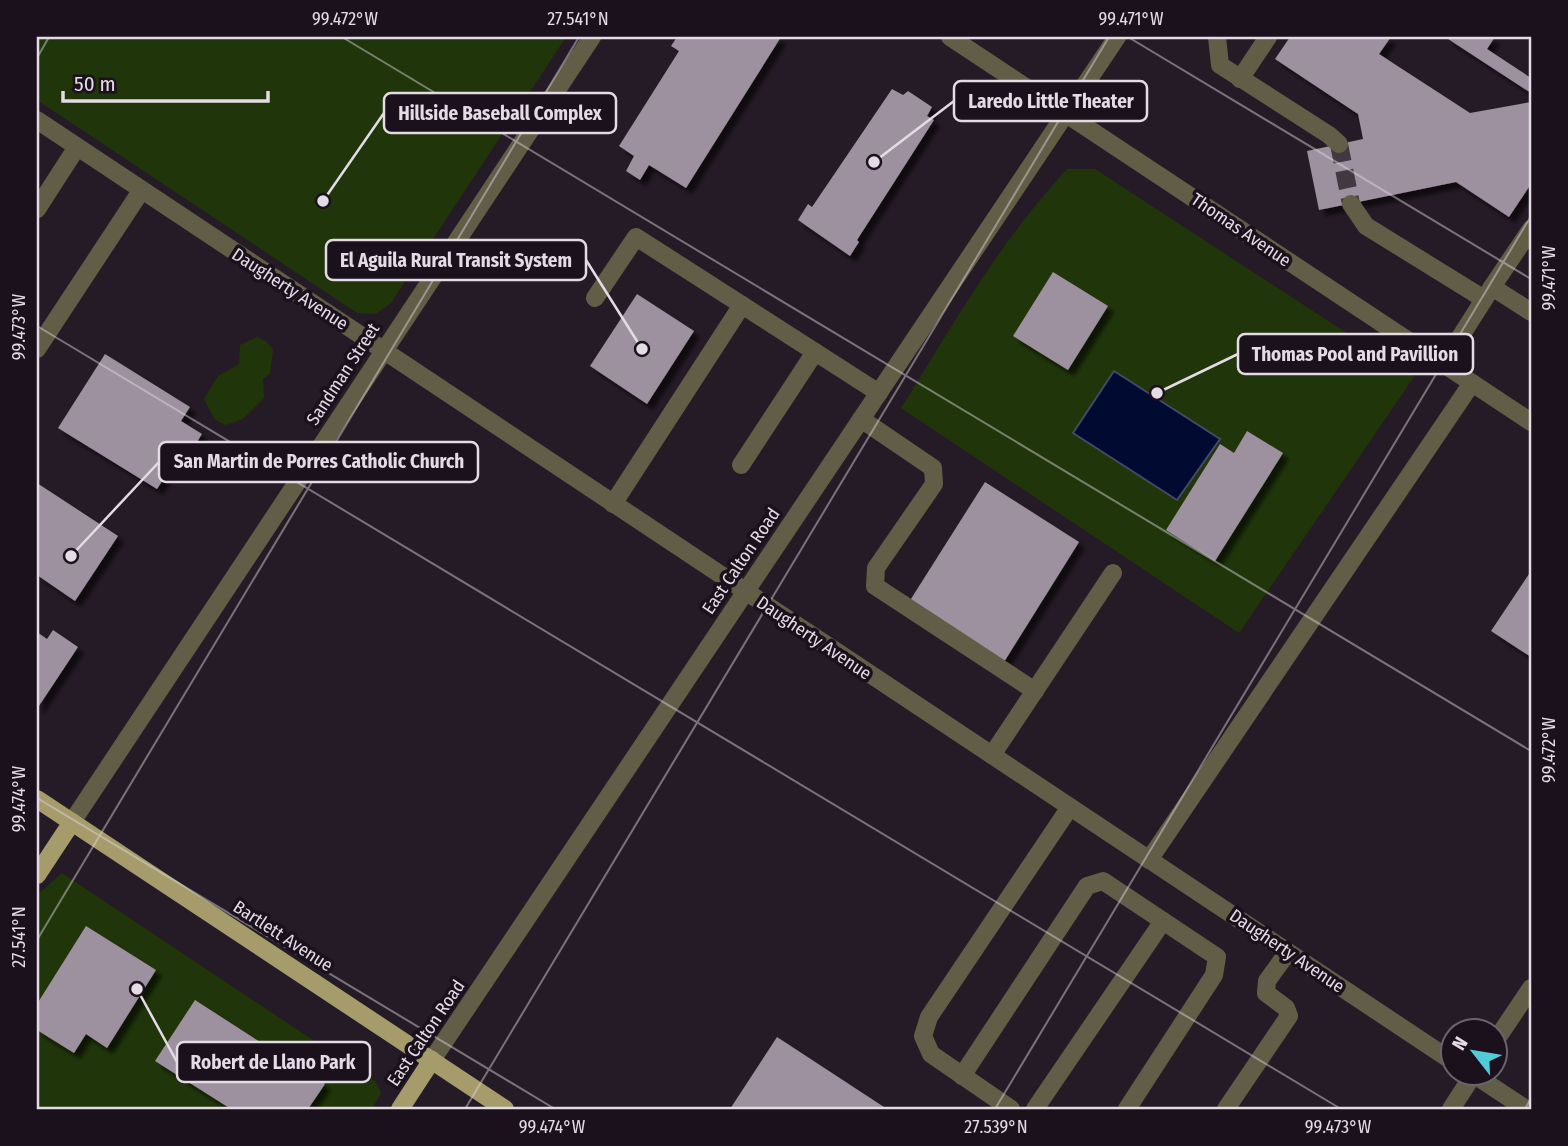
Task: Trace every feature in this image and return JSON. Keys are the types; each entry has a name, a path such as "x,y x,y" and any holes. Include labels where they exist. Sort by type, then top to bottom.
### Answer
{"main road":[{"name":"Bartlett Avenue","path":"37,799 505,1109"},
{"name":"Sandman Street","path":"37,874 72,822"},
{"name":"East Calton Road","path":"400,1109 432,1060"}],"street":[{"name":"Sandman Street","path":"72,822 592,37"},
{"name":"Thomas Avenue","path":"950,37 1531,422"},
{"name":"East Calton Road","path":"432,1060 1117,37"},
{"path":"1217,37 1220,65 1339,144"},
{"path":"1240,79 1268,37"},
{"name":"Daugherty Avenue","path":"37,120 1438,1052"},
{"path":"37,209 77,148"},
{"path":"37,349 141,191"},
{"path":"1351,204 1366,226 1488,293 1531,312"},
{"path":"1443,364 1531,229"},
{"path":"595,298 636,237 879,393"},
{"path":"613,504 742,305"},
{"path":"741,466 815,352"},
{"path":"1149,860 1472,383"},
{"path":"861,419 933,468 934,484 876,568 875,586 1035,691"},
{"path":"992,755 1113,573"},
{"path":"1011,1109 931,1054 923,1036 929,1017 1070,807"},
{"path":"962,1076 1087,886 1103,881 1217,957 1214,975 1127,1109"},
{"path":"1035,1109 1163,921"},
{"path":"1226,1109 1289,1016 1286,1008 1266,993 1266,981 1288,952"},
{"path":"1508,1022 1531,988"},
{"path":"1451,1109 1465,1086"},
{"path":"1492,1086 1526,1109"}],"green space":[{"path":"37,37 566,37 391,303 376,314 357,313 37,100"},
{"path":"1067,169 1095,169 1414,377 1239,633 901,408 999,254"},
{"path":"257,337 267,342 273,350 270,374 263,379 264,398 243,419 226,425 215,420 204,399 218,376 239,364 240,345"},
{"path":"62,873 376,1082 381,1093 372,1109 37,1109 37,895"}],"water":[{"path":"1114,371 1220,439 1177,500 1073,433"}],"building":[{"path":"677,37 781,37 686,188 649,165 640,180 626,171 634,156 619,146 679,51 671,46"},
{"path":"1290,37 1391,37 1379,54 1470,113 1531,102 1531,184 1509,217 1456,182 1319,210 1307,151 1363,139 1358,114 1275,59"},
{"path":"1445,37 1495,37 1487,49 1531,78 1531,93"},
{"path":"892,89 903,95 908,91 932,107 927,116 934,120 857,240 859,242 850,256 798,220 808,204 812,207"},
{"path":"1053,272 1108,306 1068,370 1013,336"},
{"path":"637,294 694,331 647,404 590,366"},
{"path":"105,354 190,407 181,421 202,434 175,477 168,472 157,489 58,428"},
{"path":"1247,431 1283,453 1215,561 1166,530 1220,444 1234,453"},
{"path":"985,482 1079,542 1004,662 909,602"},
{"path":"37,483 118,536 75,601 37,575"},
{"path":"1531,571 1531,657 1491,631"},
{"path":"53,630 78,647 37,709 37,632 47,639"},
{"path":"86,926 156,970 107,1048 86,1034 74,1053 37,1030 37,1004"},
{"path":"195,1000 325,1084 308,1109 231,1109 155,1061"},
{"path":"777,1037 887,1109 730,1109"}],"tunnel":[{"path":"1339,144 1351,204"}],"place":[{"name":"Laredo Little Theater","path":"874,162"},
{"name":"Hillside Baseball Complex","path":"323,201"},
{"name":"El Aguila Rural Transit System","path":"642,349"},
{"name":"Thomas Pool and Pavillion","path":"1157,393"},
{"name":"San Martin de Porres Catholic Church","path":"71,556"},
{"name":"Robert de Llano Park","path":"137,989"}]}
